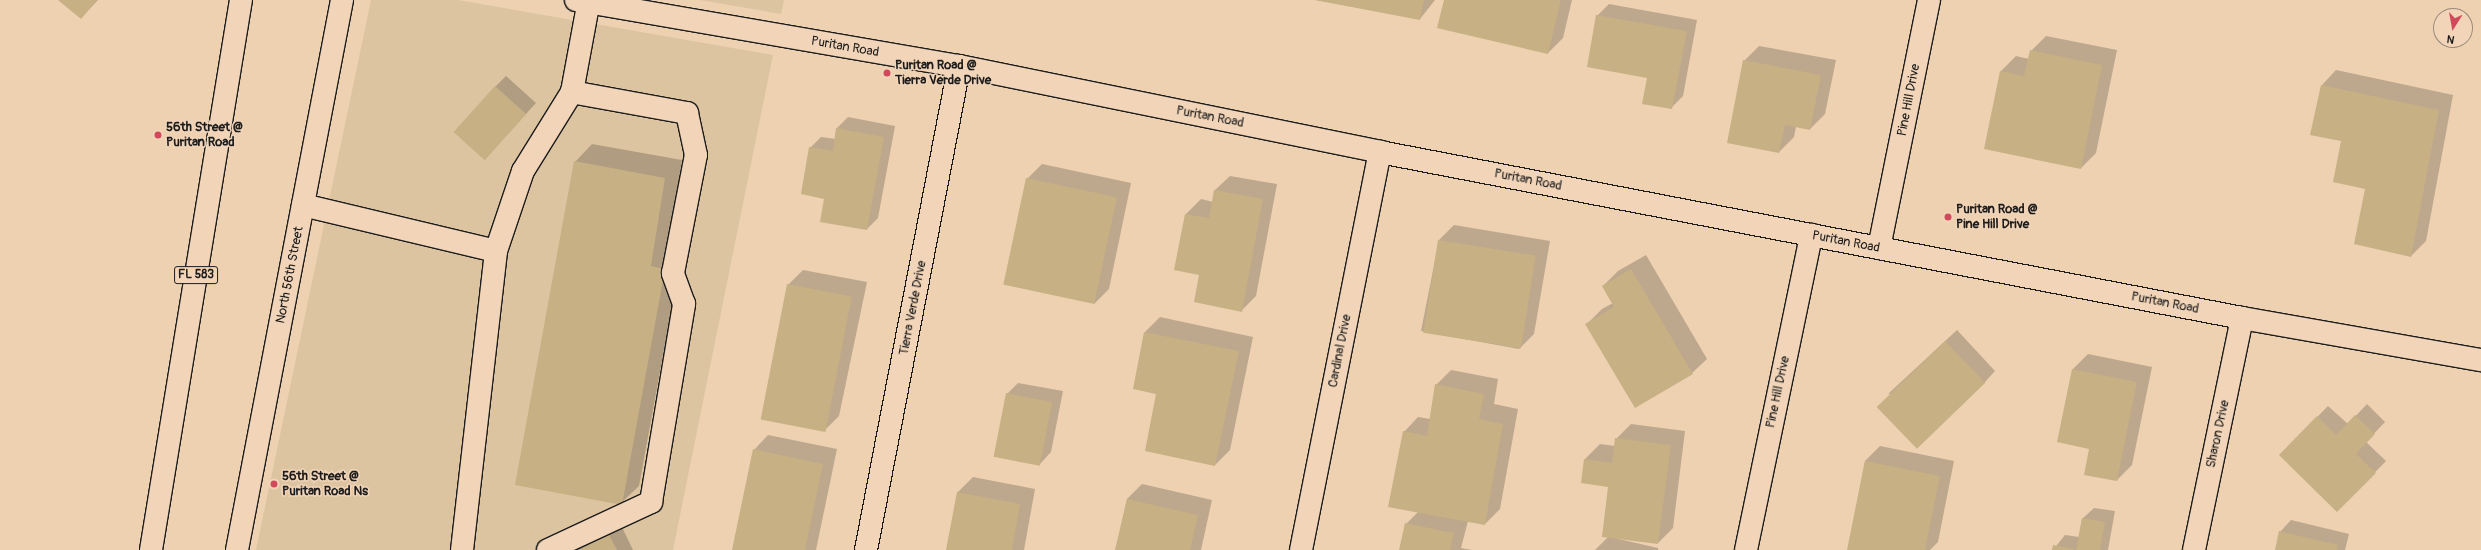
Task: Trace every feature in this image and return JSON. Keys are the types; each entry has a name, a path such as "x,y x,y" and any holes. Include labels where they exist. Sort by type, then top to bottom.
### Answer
{"street":[{"name":"FL 583","path":"151,550 241,0"},
{"name":"North 56th Street","path":"237,550 342,0"},
{"name":"Pine Hill Drive","path":"1879,248 1929,0"},
{"path":"462,550 496,251 523,171 572,92 584,1"},
{"name":"Puritan Road","path":"584,1 959,66 1380,152 2242,318 2481,360"},
{"name":"Tierra Verde Drive","path":"866,550 959,66"},
{"path":"548,550 651,502 684,304 673,273 696,155 687,113 572,92"},
{"name":"Cardinal Drive","path":"1301,550 1380,152"},
{"path":"303,205 496,251"},
{"name":"Pine Hill Drive","path":"1746,550 1811,235"},
{"name":"Sharon Drive","path":"2194,550 2242,318"}],"shaded area":[{"path":"371,0 458,0 773,55 673,550 256,550"},
{"path":"700,0 784,0 781,14"}],"building":[{"path":"58,0 97,0 81,19"},
{"path":"1315,0 1424,0 1420,20"},
{"path":"1444,0 1561,0 1548,54 1437,28"},
{"path":"1596,15 1687,31 1672,109 1642,104 1647,78 1587,67"},
{"path":"2030,50 2102,65 2081,169 1984,149 2000,71 2024,76"},
{"path":"1743,60 1821,75 1810,130 1785,125 1779,153 1727,143"},
{"path":"2321,85 2439,110 2411,257 2354,244 2365,189 2333,182 2341,141 2310,135"},
{"path":"495,86 526,114 485,160 454,132"},
{"path":"836,128 884,137 867,230 820,222 824,199 801,194 809,147 833,151"},
{"path":"574,161 665,178 651,266 665,269 622,505 515,485"},
{"path":"1026,178 1117,197 1094,304 1003,285"},
{"path":"1214,190 1263,199 1242,312 1194,302 1199,275 1174,270 1185,214 1209,218"},
{"path":"1438,240 1536,255 1521,348 1423,333"},
{"path":"1631,269 1693,374 1635,408 1585,324 1614,307 1602,286"},
{"path":"787,284 852,297 825,432 761,419"},
{"path":"1144,332 1239,351 1215,466 1145,451 1156,394 1133,389"},
{"path":"1945,341 1985,383 1917,449 1877,407"},
{"path":"2072,369 2137,382 2117,481 2084,475 2089,449 2057,442"},
{"path":"1435,384 1484,394 1479,419 1503,424 1485,525 1388,507 1403,431 1427,436"},
{"path":"1006,393 1052,402 1040,466 994,457"},
{"path":"2355,415 2375,434 2356,454 2376,473 2337,512 2279,455 2317,416 2336,435"},
{"path":"1615,438 1671,445 1658,544 1602,537 1608,487 1581,483 1584,459 1612,463"},
{"path":"753,449 823,464 805,550 732,550"},
{"path":"1865,461 1940,476 1925,550 1847,550"},
{"path":"957,492 1020,504 1012,550 946,550"},
{"path":"1127,499 1198,515 1190,550 1115,550"},
{"path":"2082,518 2105,522 2100,550 2076,550"},
{"path":"1405,523 1454,533 1450,550 1399,550"},
{"path":"2279,531 2338,545 2337,550 2275,550"},
{"path":"609,535 617,550 579,550"},
{"path":"2053,545 2074,549 2074,550 2052,550"}],"place":[{"name":"Puritan Road @ Tierra Verde Drive","path":"887,73"},
{"name":"56th Street @ Puritan Road","path":"158,135"},
{"name":"Puritan Road @ Pine Hill Drive","path":"1948,217"},
{"name":"56th Street @ Puritan Road Ns","path":"274,484"}]}
